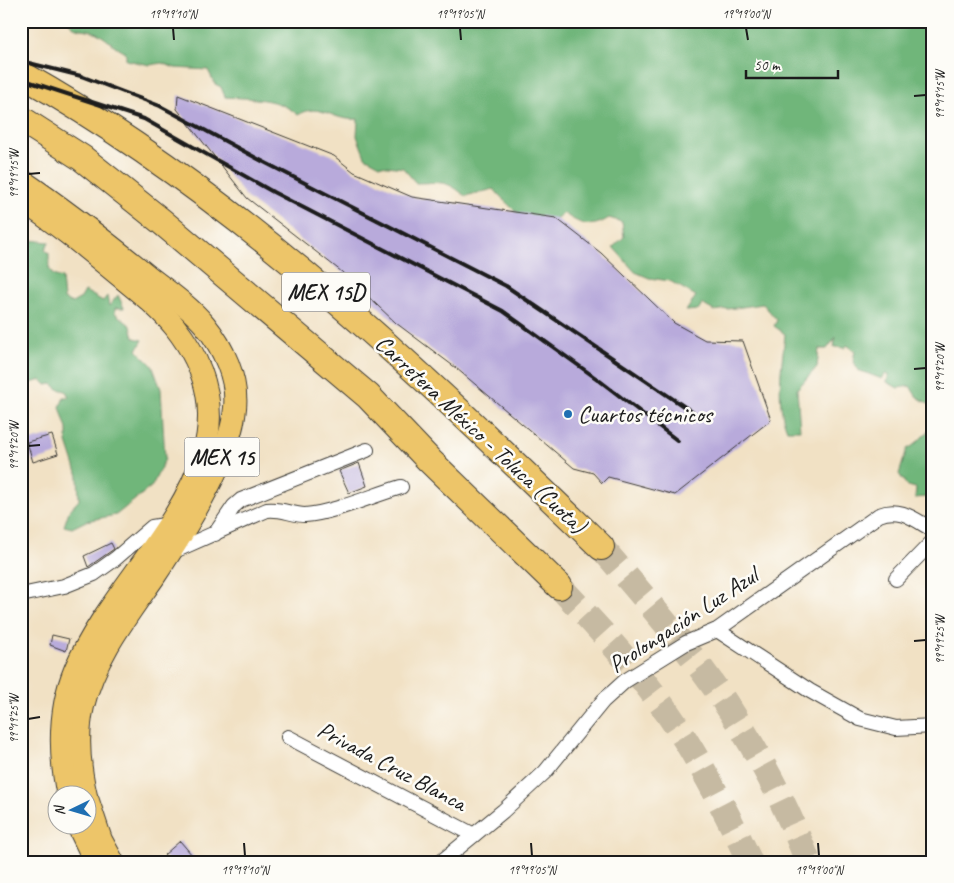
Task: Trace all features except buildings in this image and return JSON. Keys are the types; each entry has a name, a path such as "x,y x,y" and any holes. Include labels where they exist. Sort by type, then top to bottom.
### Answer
{"highway":[{"name":"Carretera México - Toluca (Cuota)","path":"21,74 81,108 136,144 321,287 436,387 602,547"},
{"name":"Carretera México - Toluca (Cuota)","path":"21,119 82,158 161,221 368,396 430,461 559,586"}],"main road":[{"name":"MEX 15","path":"21,180 71,214 194,314 215,339 228,364 235,396 235,408 229,437 205,495 169,553 125,616 109,645 88,692 80,723 79,743 84,786"},
{"name":"MEX 15","path":"21,200 66,233 158,308 175,327 197,361 206,380 210,404 209,437 199,471 171,524 112,603 94,631 74,671 64,706 60,742 67,786"},
{"path":"98,831 113,862"},
{"path":"83,836 96,862"}],"street":[{"path":"214,535 234,506 241,500 367,450"},
{"path":"169,553 214,535 267,510 313,514 401,487"},
{"name":"Prolongación Luz Azul","path":"441,862 545,772 603,701 625,680 686,643 717,630 887,511 901,512 933,530"},
{"path":"21,595 64,586 94,574 115,560 152,527 171,524"},
{"path":"896,579 933,541"},
{"path":"717,630 810,691 860,719 896,728 933,726"},
{"name":"Privada Cruz Blanca","path":"288,737 474,835"}],"green space":[{"path":"68,21 933,21 933,407 916,396 910,386 898,388 887,382 889,375 885,374 882,379 858,370 853,361 855,351 847,345 845,348 834,347 836,337 827,349 819,349 817,367 797,389 800,430 787,430 783,419 780,395 785,334 774,326 777,320 763,304 714,311 702,304 698,310 686,311 696,296 670,281 649,278 635,272 613,247 624,237 622,222 609,218 591,225 580,223 563,213 550,222 534,222 526,219 494,189 465,196 447,184 416,183 403,168 380,165 365,157 357,136 358,119 341,118 313,110 298,115 290,109 273,102 225,97 221,87 215,84 208,70 175,68 162,63 150,65 126,60 126,53 101,35 76,28"},
{"path":"30,240 49,242 45,250 49,253 49,268 53,275 62,278 64,299 72,303 81,298 85,291 103,301 107,296 109,306 118,295 124,308 115,308 115,313 131,326 134,338 143,340 137,350 152,365 161,389 165,459 152,486 116,515 86,521 72,528 64,526 69,511 79,500 78,476 67,442 67,429 60,407 64,397 69,397 66,391 58,389 52,384 46,385 41,380 21,386 21,242"},
{"path":"933,425 933,474 928,480 933,490 927,497 915,498 916,488 907,486 899,474 907,449 917,442"}],"tunnel":[{"path":"601,547 705,673 739,724 770,778 797,834 808,862"},
{"path":"559,586 593,622 658,699 712,785 750,862"}],"railway":[{"path":"21,61 81,76 160,106 260,160 506,286 698,416"},
{"path":"21,79 144,119 273,192 503,311 600,381 678,441"}],"place":[{"name":"Cuartos técnicos","path":"568,414"}]}
